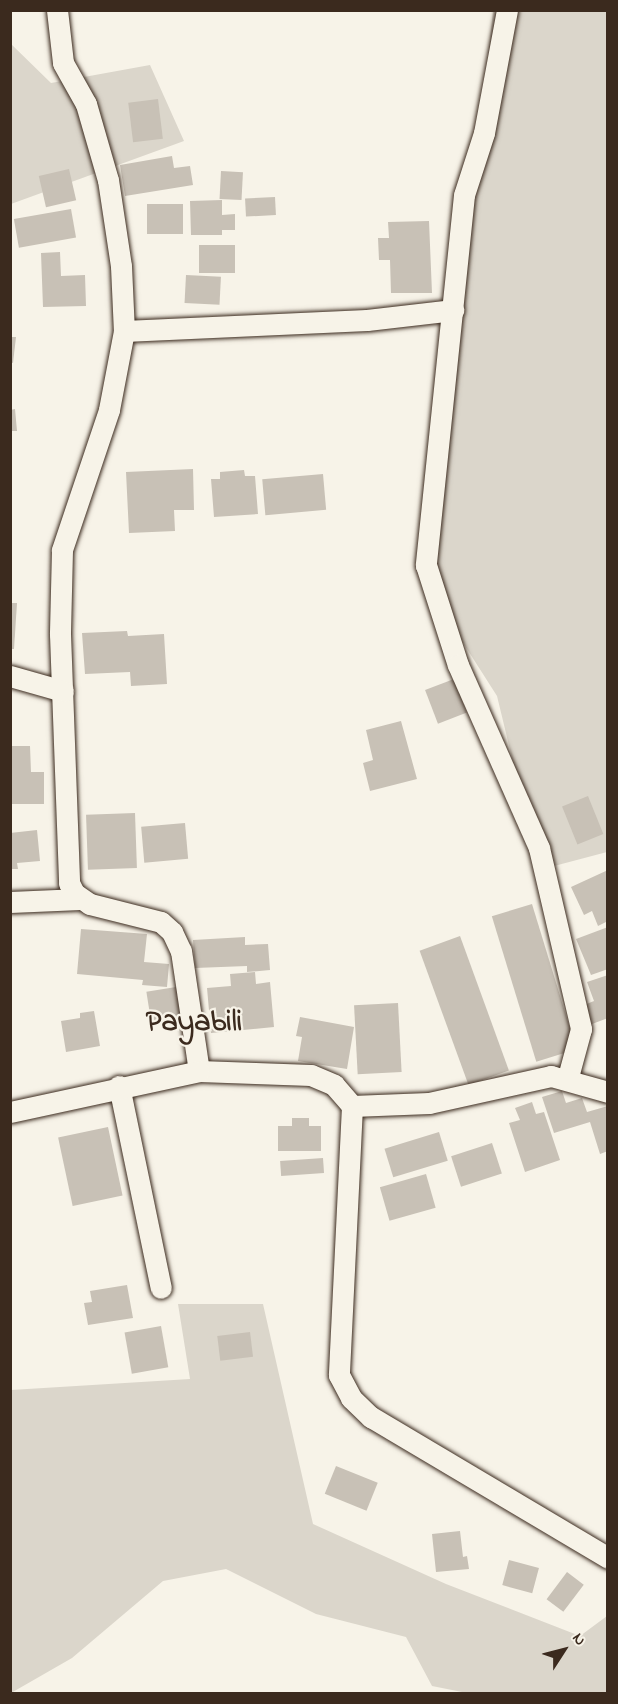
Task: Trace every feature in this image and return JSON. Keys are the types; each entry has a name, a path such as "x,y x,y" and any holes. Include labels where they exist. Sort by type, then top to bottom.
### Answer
{"street":[{"path":"57,10 63,63 86,104 108,180 122,266 124,331 109,410 62,550 63,691 69,883 81,899"},
{"path":"507,10 484,133 464,195 427,577 458,665 539,848 581,1029 568,1077"},
{"path":"124,331 367,320 453,310"},
{"path":"10,676 63,691"},
{"path":"10,902 81,899 161,922 172,932 181,951 199,1071"},
{"path":"10,1112 118,1086 199,1071 311,1076 334,1085 352,1106 339,1375 351,1398 371,1418 608,1558"},
{"path":"352,1106 429,1103 524,1080 568,1077 608,1092"},
{"path":"118,1086 161,1288"}],"shaded area":[{"path":"493,11 607,11 607,852 539,870 497,696 430,591"},
{"path":"10,43 51,83 150,65 184,141 11,204"},
{"path":"178,1304 263,1304 313,1524 446,1584 580,1636 607,1616 607,1693 467,1693 432,1686 406,1637 316,1614 226,1569 163,1581 72,1658 11,1693 11,1390 190,1379"}],"building":[{"path":"158,99 163,139 133,142 128,103"},
{"path":"172,156 174,168 190,166 193,185 125,196 120,165"},
{"path":"69,169 76,200 46,207 39,176"},
{"path":"221,171 243,172 242,200 220,199"},
{"path":"275,197 276,215 246,217 245,199"},
{"path":"222,200 222,215 235,214 235,230 222,230 222,235 191,235 190,201"},
{"path":"147,204 183,204 183,234 147,234"},
{"path":"71,209 76,238 19,248 14,219"},
{"path":"429,221 432,293 391,293 390,260 379,260 378,238 389,238 388,222"},
{"path":"199,245 235,245 235,273 199,273"},
{"path":"60,252 61,276 85,275 86,306 43,307 41,253"},
{"path":"186,275 221,277 219,305 185,303"},
{"path":"10,337 16,337 13,363 10,362"},
{"path":"15,409 17,431 10,431 10,410"},
{"path":"193,469 194,510 174,510 175,531 129,533 126,472"},
{"path":"244,470 245,476 255,476 258,514 214,517 211,479 220,479 220,472"},
{"path":"323,474 326,510 265,515 262,479"},
{"path":"10,603 17,603 14,649 10,649"},
{"path":"127,631 128,636 164,634 167,684 131,686 130,672 85,674 82,633"},
{"path":"454,679 467,713 438,724 425,690"},
{"path":"401,721 417,779 370,791 363,763 373,760 366,730"},
{"path":"10,746 30,746 31,772 44,772 44,804 10,804"},
{"path":"588,796 603,834 577,845 562,806"},
{"path":"135,813 137,868 88,870 86,815"},
{"path":"185,823 188,859 144,863 141,827"},
{"path":"37,830 40,861 17,863 18,869 10,869 10,833"},
{"path":"608,870 608,921 598,926 592,911 584,915 571,887"},
{"path":"532,904 576,1049 536,1062 492,916"},
{"path":"608,927 608,969 591,975 576,939"},
{"path":"81,929 147,934 144,962 169,964 167,987 142,985 143,980 77,974"},
{"path":"460,936 509,1070 469,1085 420,951"},
{"path":"245,937 245,945 268,944 270,970 247,972 247,966 195,968 193,940"},
{"path":"255,972 256,984 270,982 274,1027 211,1033 207,988 231,986 230,974"},
{"path":"608,975 608,1018 592,1024 584,1005 594,1001 587,982"},
{"path":"176,987 181,1020 152,1024 146,992"},
{"path":"398,1003 402,1072 358,1074 354,1005"},
{"path":"94,1011 100,1046 66,1052 61,1021 80,1018 80,1013"},
{"path":"300,1017 354,1027 347,1069 298,1061 302,1037 296,1036"},
{"path":"562,1091 566,1103 582,1098 587,1112 608,1106 608,1151 600,1154 590,1122 554,1133 542,1097"},
{"path":"532,1102 536,1114 544,1112 560,1160 525,1172 509,1123 520,1120 515,1108"},
{"path":"292,1118 309,1118 309,1126 321,1126 321,1151 278,1151 278,1126 292,1126"},
{"path":"108,1127 123,1195 73,1206 58,1138"},
{"path":"439,1132 448,1161 393,1177 384,1149"},
{"path":"492,1143 502,1173 461,1187 451,1156"},
{"path":"323,1158 324,1173 281,1176 280,1161"},
{"path":"426,1174 436,1208 390,1221 380,1187"},
{"path":"127,1285 133,1318 88,1325 84,1303 92,1302 90,1291"},
{"path":"161,1326 168,1367 132,1374 125,1332"},
{"path":"250,1332 253,1357 220,1361 217,1336"},
{"path":"336,1466 378,1483 366,1511 325,1494"},
{"path":"460,1531 463,1557 467,1556 469,1569 436,1572 432,1534"},
{"path":"509,1560 539,1568 532,1593 502,1585"},
{"path":"567,1572 584,1585 563,1612 547,1599"}],"district":[{"name":"Payabili","path":"194,1023"}]}
